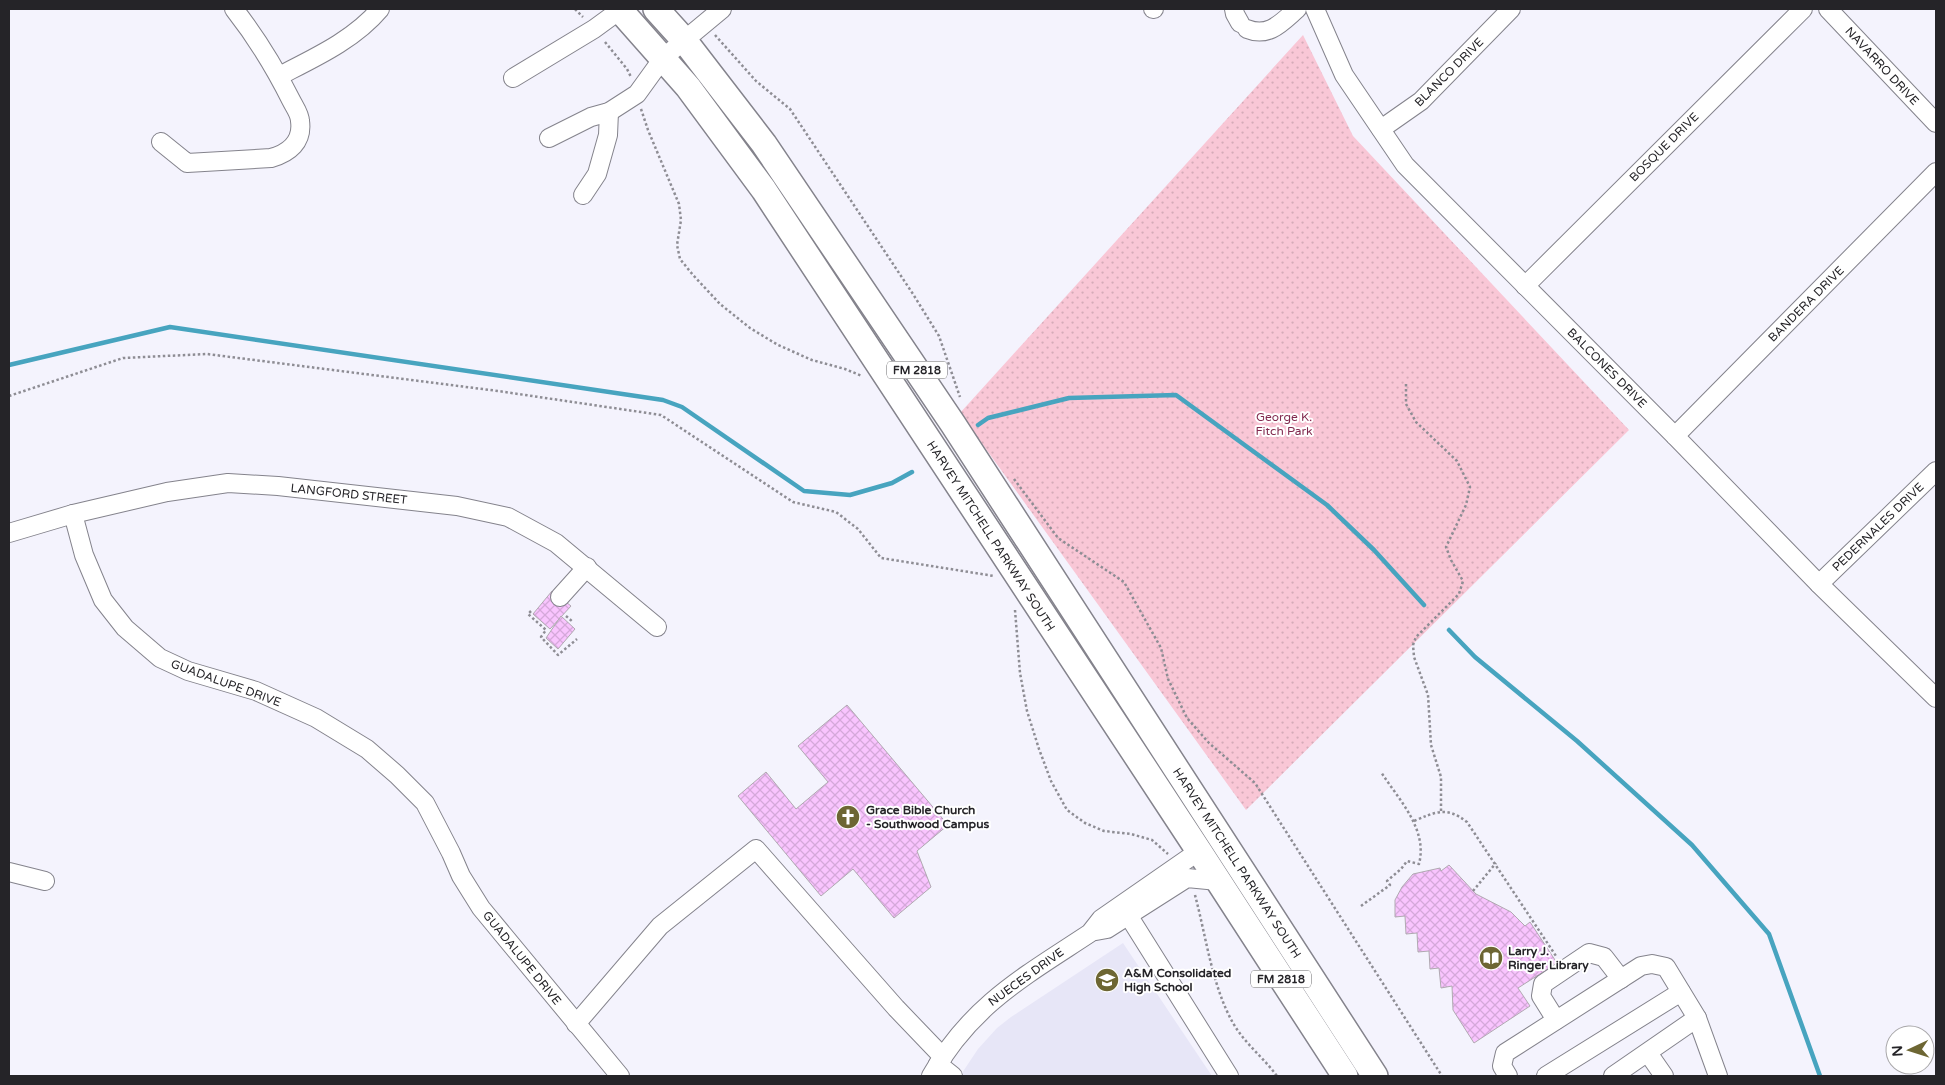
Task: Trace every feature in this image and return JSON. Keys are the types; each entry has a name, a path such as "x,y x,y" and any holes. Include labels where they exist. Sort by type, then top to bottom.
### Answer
{"highway":[{"name":"HARVEY MITCHELL PARKWAY SOUTH","path":"620,9 688,87 764,190 1189,865 1218,881 1345,1076"},
{"name":"HARVEY MITCHELL PARKWAY SOUTH","path":"656,9 684,40 764,144 947,416 1375,1076"},
{"path":"1189,865 1213,852 1237,863"}],"street":[{"path":"161,142 187,163 270,158 284,155 295,145 300,134 300,120 279,76 234,9"},
{"path":"513,78 594,29 620,9"},
{"path":"549,138 591,117 609,112 636,94 663,58 722,9"},
{"path":"1240,20 1253,31 1264,31 1274,29 1297,9"},
{"name":"BALCONES DRIVE","path":"1315,9 1344,75 1405,165 1675,436 1819,584 1936,698"},
{"name":"BLANCO DRIVE","path":"1381,129 1421,101 1511,9"},
{"name":"BOSQUE DRIVE","path":"1525,286 1803,9"},
{"name":"NAVARRO DRIVE","path":"1828,9 1936,123"},
{"path":"279,76 332,48 373,12"},
{"path":"583,194 597,174 608,135 609,112"},
{"name":"BANDERA DRIVE","path":"1675,436 1936,172"},
{"name":"PEDERNALES DRIVE","path":"1819,584 1936,471"},
{"name":"LANGFORD STREET","path":"9,533 73,514 166,492 228,483 278,486 457,506 508,517 556,543 657,627"},
{"name":"GUADALUPE DRIVE","path":"73,514 84,555 103,600 125,628 160,658 188,671 256,691 316,718 367,749 425,803 461,876 480,908 620,1076"},
{"path":"560,597 586,567"},
{"path":"576,1024 660,926 756,849 896,1008 937,1066 953,1076"},
{"name":"NUECES DRIVE","path":"1090,932 1107,929 1128,916 1189,865"},
{"name":"NUECES DRIVE","path":"937,1066 965,1026 992,1000 1090,932 1101,919 1189,865"},
{"path":"9,872 45,881"},
{"path":"1128,916 1229,1076"},
{"path":"1556,1020 1542,996 1543,984 1589,953 1604,957 1621,979"},
{"path":"1508,1076 1502,1066 1505,1053 1641,966 1652,964 1666,967 1681,992 1696,1018 1718,1076"},
{"path":"1546,1076 1681,992"},
{"path":"1630,1076 1656,1068 1696,1018"},
{"path":"1613,1076 1656,1068"}],"path":[{"path":"575,9 627,69 648,130 679,204 681,220 677,245 680,258 693,275 720,304 750,328 778,345 812,360 860,374 865,379"},
{"path":"704,24 733,53 756,81 790,110 914,294 939,336 961,400"},
{"path":"9,396 123,358 207,354 498,391 661,415 793,502 836,512 858,529 881,558 995,576 990,568"},
{"path":"1406,384 1406,404 1416,422 1457,461 1470,487 1466,505 1446,547 1463,581 1459,594 1416,637 1413,645 1414,657 1428,695 1431,745 1441,777 1441,811"},
{"path":"1012,476 1058,538 1124,582 1161,648 1168,680 1187,718 1209,743 1254,783 1442,1076"},
{"path":"1015,606 1020,674 1027,711 1051,781 1068,810 1084,823 1104,831 1131,834 1152,840 1189,865 1221,998 1234,1024 1250,1046 1277,1076"},
{"path":"531,611 528,614 544,626 546,630 541,637 558,655 577,639"},
{"path":"566,616 573,622"},
{"path":"1361,906 1390,885 1387,881 1407,861 1419,864 1422,845 1414,821 1381,772"},
{"path":"1414,821 1441,811 1457,815 1467,822 1561,963"},
{"path":"1474,891 1496,863"}],"shaded area":[{"name":"A&M Consolidated High School","path":"1123,943 1212,1076 960,1076 978,1049 997,1028"}],"green space":[{"name":"George K. Fitch Park","path":"1303,35 1353,136 1629,430 1246,810 960,413"}],"building":[{"path":"552,591 571,606 550,629 533,614"},
{"path":"561,616 575,629 558,649 546,638"},
{"name":"Grace Bible Church - Southwood Campus","path":"847,705 948,825 917,851 931,887 894,918 853,869 821,896 738,796 766,772 796,809 828,782 798,746"},
{"name":"Larry J. Ringer Library","path":"1449,865 1476,894 1511,912 1525,926 1530,922 1557,963 1518,988 1530,1006 1474,1043 1453,1010 1452,986 1441,988 1439,968 1430,969 1429,951 1418,952 1417,933 1406,934 1405,916 1395,917 1395,900 1402,887 1413,874 1440,868 1441,871"}],"waterway":[{"path":"9,365 170,327 663,400 682,407 804,491 850,495 892,483 912,472"},
{"path":"978,425 988,418 1069,398 1176,395 1327,505 1374,550 1424,605"},
{"path":"1449,630 1475,657 1577,741 1692,845 1769,934 1820,1076"}],"place":[{"name":"Grace Bible Church - Southwood Campus","path":"848,817"},
{"name":"Larry J. Ringer Library","path":"1491,958"},
{"name":"A&M Consolidated High School","path":"1107,980"}]}
